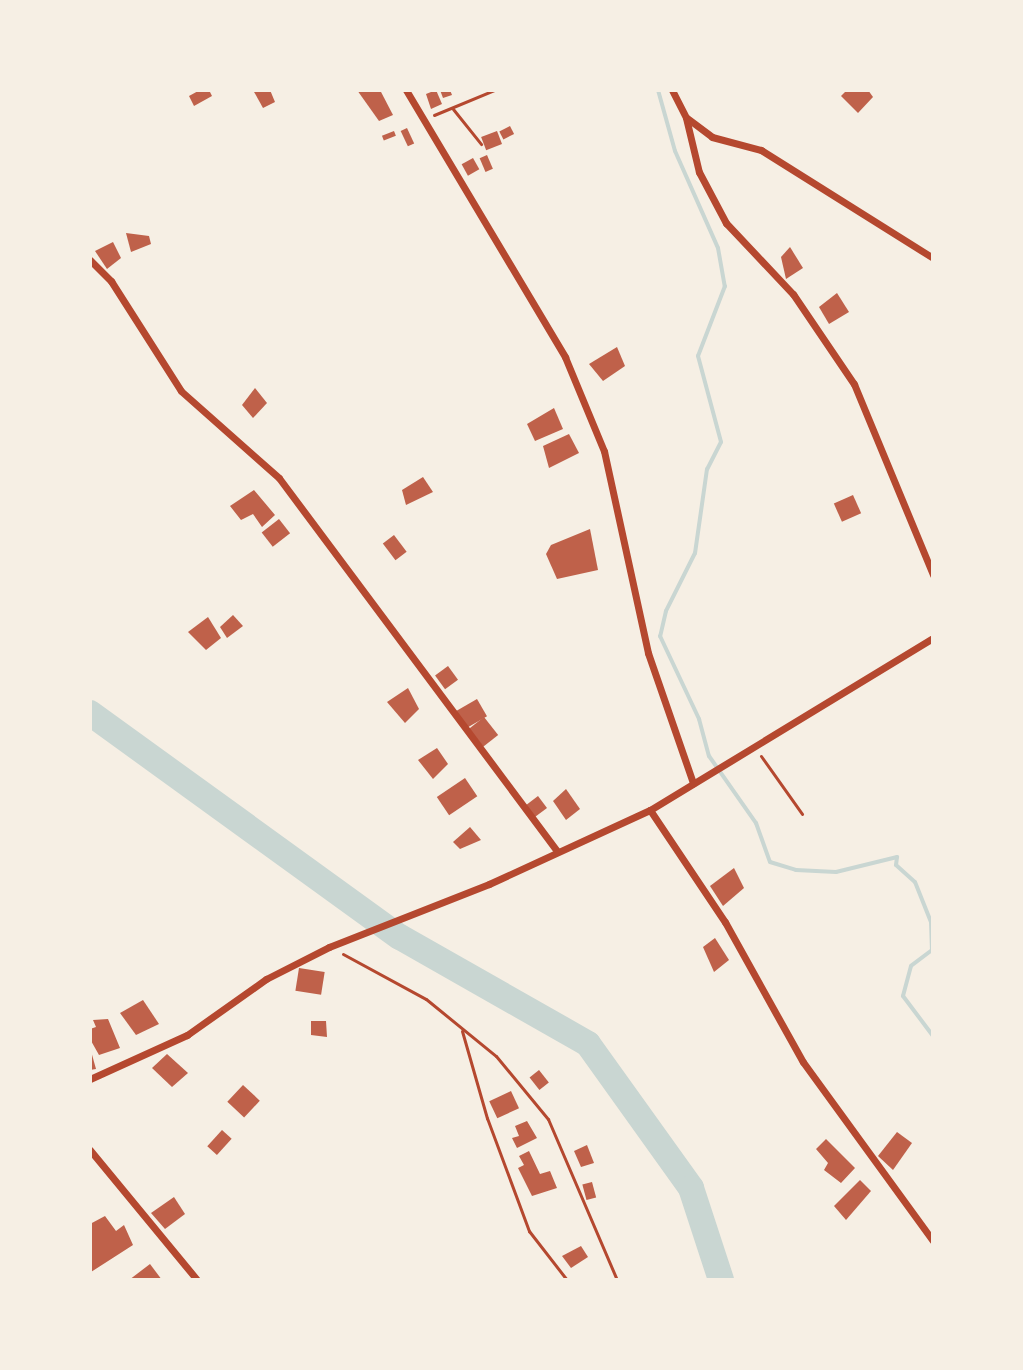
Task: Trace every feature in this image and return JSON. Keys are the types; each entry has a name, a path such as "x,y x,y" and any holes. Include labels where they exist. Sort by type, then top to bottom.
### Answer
{"street":[{"path":"406,90 565,357 604,451 648,653 693,783"},
{"path":"672,90 686,118 699,172 726,223 793,294 854,384 933,575"},
{"path":"686,118 712,137 761,150 933,258"},
{"path":"90,260 111,281 181,391 279,478 557,851"},
{"path":"90,1079 187,1035 266,979 329,947 650,810 933,638"},
{"path":"650,810 725,922 803,1062 933,1241"},
{"path":"90,1150 197,1280"}],"path":[{"path":"424,120 494,90"},
{"path":"453,109 481,144"},
{"path":"754,746 802,814"},
{"path":"329,947 426,999 496,1056 548,1119 617,1280"},
{"path":"461,1028 487,1118 529,1231 567,1280"}],"building":[{"path":"200,90 209,90 212,96 194,106 189,96"},
{"path":"253,90 270,90 275,102 263,108"},
{"path":"357,90 380,90 393,115 379,121"},
{"path":"436,90 442,104 431,109 426,94"},
{"path":"440,90 450,90 452,95 443,98"},
{"path":"847,90 868,90 873,97 858,113 841,96"},
{"path":"510,126 514,134 503,139 499,131"},
{"path":"407,128 414,143 408,146 401,131"},
{"path":"394,131 396,136 384,141 382,136"},
{"path":"497,131 502,144 486,150 481,137"},
{"path":"487,155 493,169 485,172 480,158"},
{"path":"473,158 479,169 468,176 462,164"},
{"path":"126,233 149,236 151,244 131,252"},
{"path":"113,242 121,258 107,269 95,251"},
{"path":"790,247 803,268 786,279 781,257"},
{"path":"837,293 849,312 829,324 819,307"},
{"path":"617,347 625,366 603,381 589,364"},
{"path":"255,388 267,403 253,418 242,405"},
{"path":"554,408 563,429 535,441 527,424"},
{"path":"569,434 579,453 549,468 543,446"},
{"path":"423,477 433,492 406,505 402,490"},
{"path":"254,490 275,515 262,527 253,514 241,520 230,506"},
{"path":"853,495 861,513 842,522 834,504"},
{"path":"279,519 290,533 273,547 262,533"},
{"path":"590,529 598,570 557,579 546,554 551,545"},
{"path":"394,535 407,552 395,560 383,543"},
{"path":"233,615 243,626 227,638 220,627"},
{"path":"208,617 221,638 206,650 188,632"},
{"path":"448,666 458,680 445,689 435,675"},
{"path":"408,688 419,709 405,723 387,702"},
{"path":"477,699 487,716 464,730 454,712"},
{"path":"484,717 498,735 483,747 469,729"},
{"path":"437,748 448,764 433,779 418,760"},
{"path":"465,778 477,796 449,815 437,797"},
{"path":"566,789 580,809 566,820 553,801"},
{"path":"538,796 547,808 534,818 525,806"},
{"path":"470,827 481,840 460,849 453,842"},
{"path":"734,868 744,888 723,906 710,886"},
{"path":"715,938 729,960 714,972 703,947"},
{"path":"299,968 325,972 321,995 295,991"},
{"path":"143,1000 159,1024 136,1035 120,1013"},
{"path":"108,1019 120,1048 99,1055 90,1039 90,1029 96,1027 93,1020"},
{"path":"311,1021 326,1021 327,1037 311,1035"},
{"path":"90,1051 96,1069 90,1070"},
{"path":"167,1054 188,1073 172,1087 152,1068"},
{"path":"539,1070 549,1083 539,1090 530,1077"},
{"path":"243,1085 260,1101 244,1118 227,1102"},
{"path":"511,1091 519,1108 497,1118 489,1101"},
{"path":"527,1121 537,1138 517,1148 512,1138 519,1136 515,1126"},
{"path":"222,1130 232,1139 217,1155 207,1146"},
{"path":"897,1132 912,1143 893,1170 878,1156"},
{"path":"826,1139 855,1168 841,1183 824,1170 828,1163 816,1149"},
{"path":"587,1145 594,1163 581,1167 574,1151"},
{"path":"529,1151 540,1174 550,1171 557,1188 532,1196 518,1168 524,1165 519,1156"},
{"path":"860,1180 871,1191 846,1220 834,1206"},
{"path":"592,1182 596,1197 586,1200 582,1185"},
{"path":"174,1197 185,1214 165,1229 151,1213"},
{"path":"105,1216 116,1231 124,1225 133,1245 91,1272 90,1224"},
{"path":"581,1246 588,1257 571,1268 562,1256"},
{"path":"150,1264 162,1280 129,1280"}],"waterway":[{"path":"658,90 675,151 718,248 725,286 698,356 721,442 707,469 695,553 666,611 660,636 699,719 709,756 756,823 770,862 796,870 836,872 897,857 896,865 915,882 931,922 932,950 911,966 903,996 933,1036"},
{"path":"90,713 400,937 588,1044 691,1188 721,1280"}]}
